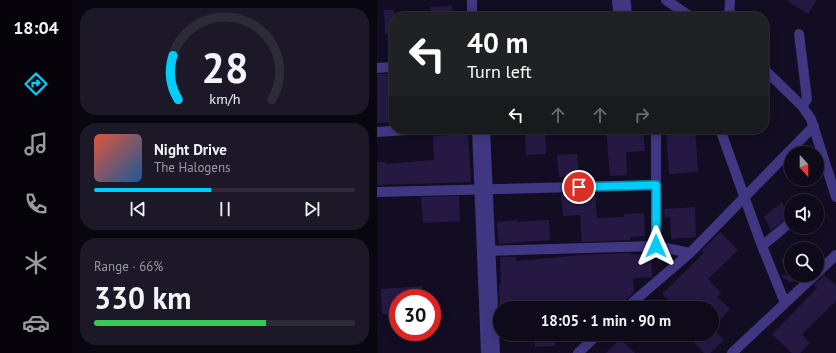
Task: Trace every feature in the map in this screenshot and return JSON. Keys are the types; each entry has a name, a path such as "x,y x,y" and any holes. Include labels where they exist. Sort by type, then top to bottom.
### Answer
{"street":[{"path":"472,0 472,12"},
{"path":"479,0 479,12"},
{"path":"729,12 730,0"},
{"path":"618,12 617,2 626,3 627,12"},
{"path":"672,2 682,12"},
{"path":"799,34 807,99 802,106"},
{"path":"377,68 389,67"},
{"path":"769,74 802,106 814,126 836,197"},
{"path":"634,301 690,253 814,126"},
{"path":"377,132 389,131"},
{"path":"478,134 483,189 486,251 493,316 486,353"},
{"path":"483,189 485,134"},
{"path":"656,134 656,246"},
{"path":"723,134 762,246 785,303"},
{"path":"377,192 656,185"},
{"path":"762,246 784,228"},
{"path":"486,251 656,246 690,253"},
{"path":"824,266 836,255"},
{"path":"732,353 808,282"},
{"path":"494,341 495,353"},
{"path":"578,353 591,341"}],"building":[{"path":"786,0 817,0 808,14"},
{"path":"452,6 453,12 430,12 430,7"},
{"path":"384,10 394,10 394,12 389,12 389,34 385,34"},
{"path":"377,74 389,74 389,122 377,123"},
{"path":"468,134 471,182 377,185 377,162 386,162 386,164 434,160 433,136"},
{"path":"525,134 545,134 546,154 526,155"},
{"path":"606,134 643,134 645,151 626,152 627,175 610,176"},
{"path":"666,134 695,134 698,172 669,174"},
{"path":"577,154 579,176 559,177 557,155"},
{"path":"595,193 597,218 624,217 624,214 644,213 645,236 630,237 630,240 582,242 580,215 563,216 561,194"},
{"path":"459,196 460,221 423,223 421,197"},
{"path":"782,202 784,207 784,220 771,230 764,217"},
{"path":"695,207 696,237 671,239 670,217 665,218 664,209"},
{"path":"517,220 518,222 549,220 550,240 499,244 497,222"},
{"path":"720,232 738,250 708,279 721,293 717,297 730,309 719,321 719,301 669,301 662,294 704,253 701,251"},
{"path":"631,253 631,255 651,253 652,277 633,278 634,292 624,301 500,301 500,257 516,257 516,261 583,255"},
{"path":"784,258 784,266 781,260"},
{"path":"824,275 836,285 836,301 802,334 810,343 800,353 792,353 772,334 818,287 813,286 817,282 824,282"},
{"path":"422,286 422,289 389,289 389,314 382,314 381,289"},
{"path":"719,335 724,340 710,353 704,353 693,341 719,341"},
{"path":"535,341 555,341 555,346 535,347"},
{"path":"618,341 622,341 635,353 606,353"}],"route":[{"path":"579,187 656,185 656,246"}]}
